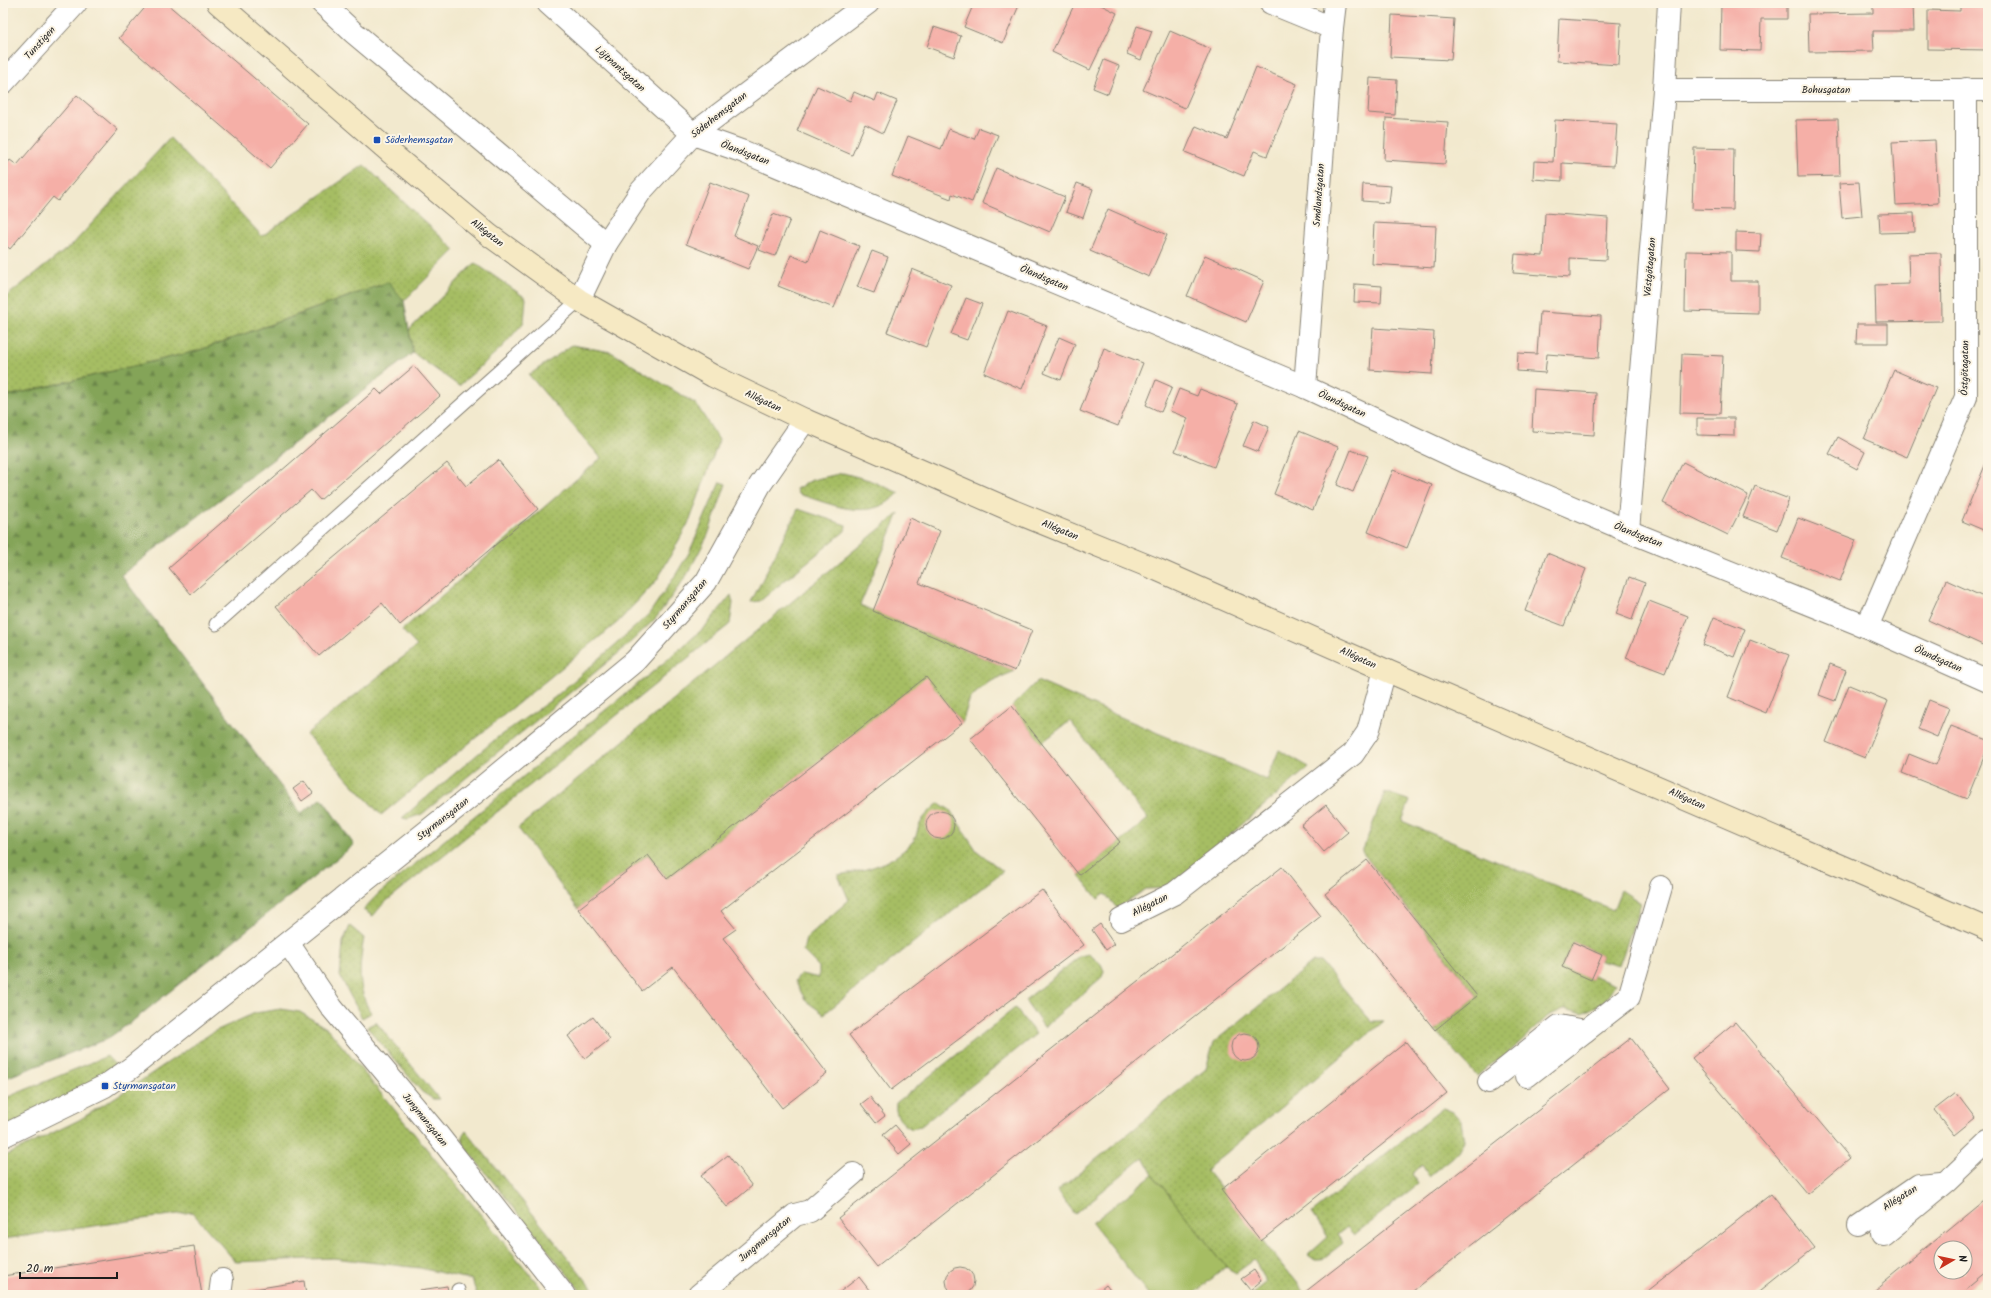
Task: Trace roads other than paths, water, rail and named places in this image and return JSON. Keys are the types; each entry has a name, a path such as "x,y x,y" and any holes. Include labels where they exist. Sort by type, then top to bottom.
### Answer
{"street":[{"name":"Tunstigen","path":"3,83 76,3"},
{"name":"Allégatan","path":"218,3 392,154 483,230 579,300 706,372 805,420 1013,511 1158,570 1385,670 1988,929"},
{"path":"322,3 353,32 606,244"},
{"name":"Löjtnantsgatan","path":"548,3 693,134"},
{"name":"Söderhemsgatan","path":"579,300 606,244 641,191 693,134 868,3"},
{"path":"1271,3 1332,28"},
{"name":"Smålandsgatan","path":"1305,387 1335,3"},
{"name":"Västgötagatan","path":"1628,531 1670,3"},
{"name":"Östgötagatan","path":"1867,627 1966,397 1966,89"},
{"name":"Bohusgatan","path":"1664,90 1988,90"},
{"name":"Ölandsgatan","path":"693,134 744,152 1305,387 1468,463 1628,531 1867,627 1988,681"},
{"name":"Styrmansgatan","path":"3,1136 105,1086 131,1068 475,793 635,661 706,582 760,485 805,420"},
{"name":"Allégatan","path":"1121,920 1175,893 1353,754 1368,732 1385,670"},
{"path":"1527,1076 1630,997 1661,887"},
{"name":"Jungmansgatan","path":"288,943 332,1008 438,1135 564,1295"},
{"path":"1489,1082 1559,1026 1585,1031"},
{"name":"Allégatan","path":"1883,1234 1946,1182 1988,1142"},
{"name":"Jungmansgatan","path":"699,1295 795,1215 810,1211 853,1174"},
{"name":"Allégatan","path":"1859,1226 1919,1185 1946,1182"}],"lane":[{"path":"216,624 579,300"}],"place":[{"name":"Söderhemsgatan","path":"377,140"},
{"name":"Styrmansgatan","path":"105,1086"}]}
